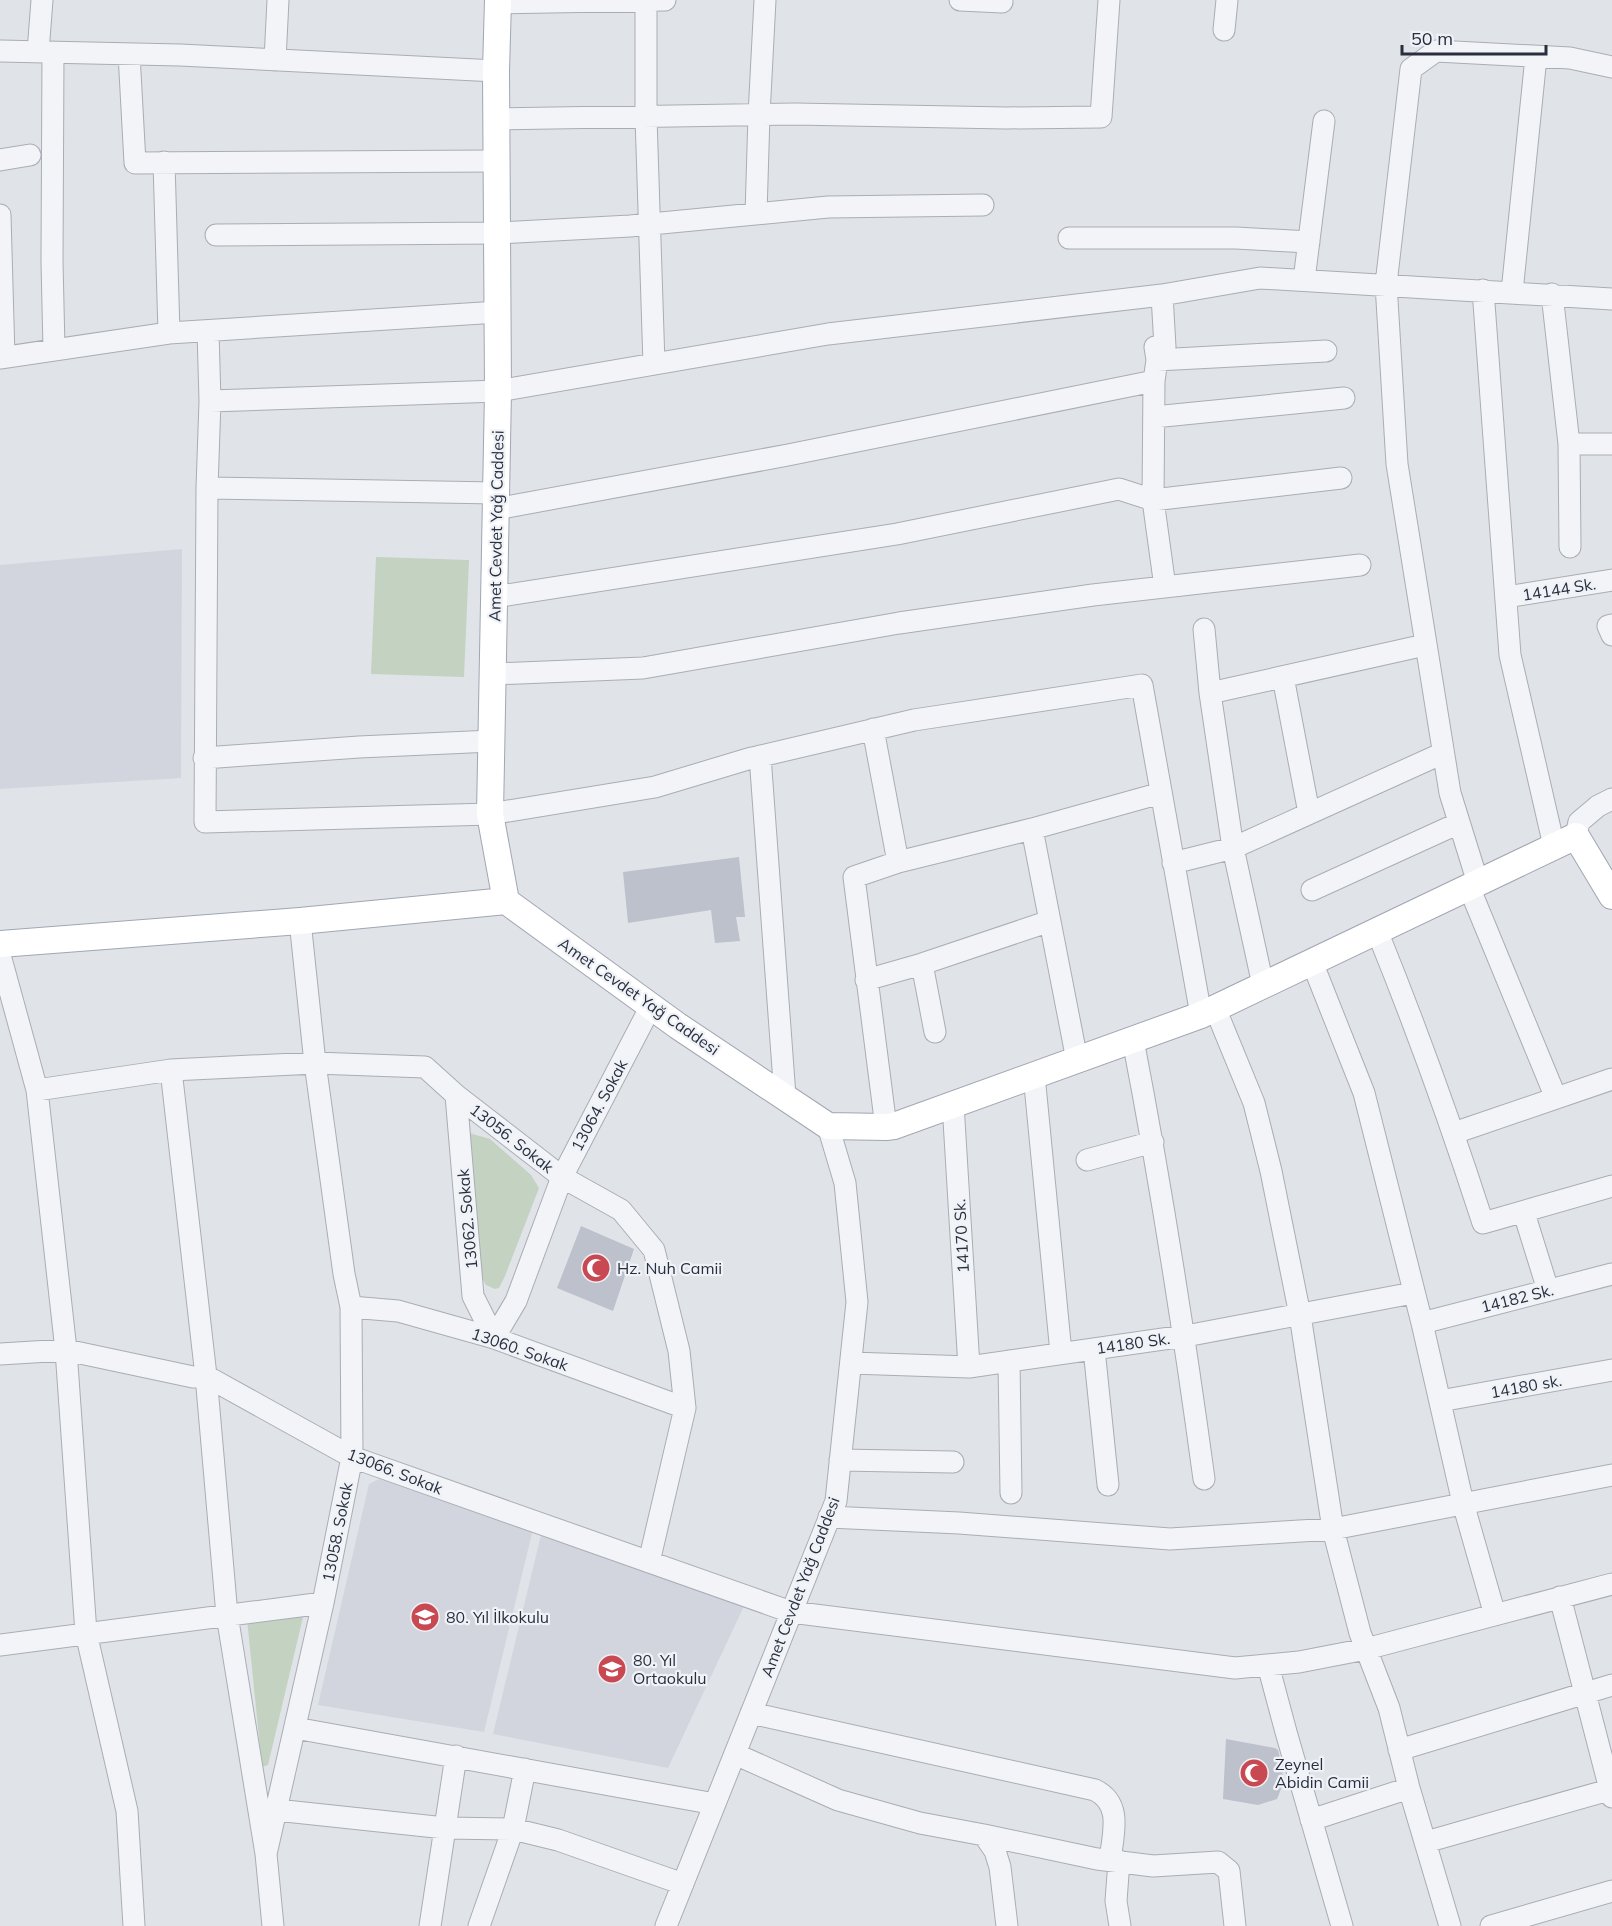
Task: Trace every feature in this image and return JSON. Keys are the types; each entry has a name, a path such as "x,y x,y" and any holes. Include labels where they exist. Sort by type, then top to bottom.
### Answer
{"main road":[{"name":"Amet Cevdet Yağ Caddesi","path":"498,2 496,71 498,391 490,813 506,902 651,1006 828,1126"},
{"path":"828,1126 894,1126 1208,1012 1565,841 1612,896"},
{"path":"0,944 300,921 506,902"}],"street":[{"path":"42,0 46,52 54,349"},
{"path":"275,60 278,0"},
{"path":"646,0 646,117 654,364"},
{"path":"498,2 665,0"},
{"path":"756,214 765,0"},
{"path":"962,0 1002,3"},
{"path":"496,119 759,115 1101,117 1109,0"},
{"path":"1224,30 1227,0"},
{"path":"0,51 129,54 496,71"},
{"path":"1556,1098 1473,885 1450,793 1397,464 1386,284 1411,69 1436,51 1570,58 1612,67"},
{"path":"129,54 135,163 497,161"},
{"path":"1512,292 1536,57"},
{"path":"1304,280 1324,121"},
{"path":"0,160 30,155"},
{"path":"164,162 169,333"},
{"path":"216,234 497,233 649,224 828,207 982,205"},
{"path":"0,215 2,357 169,333 498,312"},
{"path":"1069,238 1236,238 1309,242"},
{"path":"210,401 498,391 828,334 1162,295 1260,278 1612,298"},
{"path":"1483,290 1510,655 1565,841"},
{"path":"1552,294 1569,444 1570,547"},
{"path":"1162,295 1165,347 1155,347 1153,500 1165,587"},
{"path":"208,331 210,401 204,822 490,813 655,787 760,756 915,720 1142,685 1173,863 1208,1012 1254,1103 1271,1171 1300,1315 1333,1529 1360,1633 1389,1708 1409,1788 1450,1926"},
{"path":"207,488 496,501 788,455 1156,371 1326,351"},
{"path":"1154,417 1344,398"},
{"path":"1569,444 1612,444"},
{"path":"494,597 897,534 1119,489 1153,500 1341,478"},
{"path":"493,674 643,668 899,623 1093,595 1360,566"},
{"name":"14144 Sk.","path":"1506,597 1612,580"},
{"path":"1612,626 1608,626 1612,635"},
{"path":"1204,629 1210,693 1233,848 1263,985"},
{"path":"1210,693 1425,645"},
{"path":"1283,677 1309,813"},
{"path":"873,729 898,862"},
{"path":"204,758 359,747 492,741"},
{"path":"1173,863 1233,848 1443,753"},
{"path":"760,756 785,1096"},
{"path":"886,1127 854,877 898,862 1032,829 1161,793"},
{"path":"1565,841 1579,822 1598,806 1612,799"},
{"path":"1312,890 1459,823"},
{"path":"1032,829 1077,1060"},
{"name":"13058. Sokak","path":"266,1854 323,1603 352,1457 351,1307 344,1274 315,1063 300,921"},
{"path":"866,980 922,964 1050,921"},
{"path":"1377,931 1454,1133 1483,1223 1612,1186"},
{"path":"0,955 37,1090 66,1350 86,1633 128,1811 134,1926"},
{"path":"1312,962 1364,1093 1422,1323 1463,1503 1495,1615"},
{"path":"922,964 935,1032"},
{"name":"13064. Sokak","path":"494,1338 516,1301 562,1177 651,1006"},
{"path":"1133,1040 1153,1142 1204,1479"},
{"name":"13056. Sokak","path":"37,1090 171,1070 315,1063 425,1067 456,1095 562,1177 621,1210 654,1250 679,1351 685,1408 649,1562"},
{"path":"171,1070 207,1376 227,1615 266,1854 273,1926"},
{"path":"1034,1075 1061,1353"},
{"path":"1454,1133 1612,1079"},
{"name":"13062. Sokak","path":"456,1095 473,1296 494,1338"},
{"name":"14170 Sk.","path":"953,1104 969,1367"},
{"name":"Amet Cevdet Yağ Caddesi","path":"671,1925 682,1884 836,1501 857,1302 845,1183 828,1126"},
{"path":"1087,1160 1153,1142"},
{"path":"1524,1213 1548,1290"},
{"name":"14182 Sk.","path":"1422,1323 1612,1274"},
{"name":"14180 Sk.","path":"851,1363 969,1367 1184,1336 1413,1293"},
{"name":"13060. Sokak","path":"351,1307 398,1311 494,1338 685,1408"},
{"path":"1094,1348 1108,1485"},
{"name":"13066. Sokak","path":"0,1354 66,1350 193,1377 207,1376 352,1457 791,1612 1235,1668 1299,1662 1366,1648 1612,1584"},
{"path":"1009,1361 1011,1493"},
{"name":"14180 sk.","path":"1440,1401 1612,1370"},
{"path":"840,1460 953,1462"},
{"path":"829,1517 959,1523 1170,1539 1333,1529 1612,1475"},
{"path":"1426,1842 1611,1792 1560,1597"},
{"path":"0,1645 323,1603"},
{"path":"1268,1665 1342,1926"},
{"path":"1400,1750 1612,1685"},
{"path":"751,1713 1095,1790 1105,1795 1112,1805 1114,1821 1116,1901 1120,1926"},
{"path":"294,1728 715,1804"},
{"path":"735,1754 838,1800 920,1823 1114,1861 1153,1866 1218,1862 1229,1871 1235,1926"},
{"path":"430,1926 456,1756"},
{"path":"479,1926 513,1829 525,1769"},
{"path":"1311,1820 1409,1788"},
{"path":"276,1810 445,1828 513,1829 558,1840 682,1884"},
{"path":"984,1836 995,1851 1000,1868 1007,1926"},
{"path":"1491,1926 1612,1891"}],"shaded area":[{"path":"182,549 181,778 0,789 0,565"},
{"name":"80. Yıl İlkokulu","path":"379,1479 494,1514 533,1529 484,1732 318,1705 369,1484"},
{"name":"80. Yıl Ortaokulu","path":"542,1531 745,1604 668,1768 493,1734"}],"green space":[{"path":"376,557 469,560 464,677 371,674"},
{"path":"469,1133 490,1139 531,1175 539,1188 505,1276 499,1288 495,1289 486,1285 480,1275"},
{"path":"303,1617 268,1765 262,1767 247,1619"}],"building":[{"path":"739,857 745,917 736,917 740,941 715,943 711,910 628,923 623,872"},
{"name":"Hz. Nuh Camii","path":"581,1226 634,1249 613,1311 557,1288"},
{"name":"Zeynel Abidin Camii","path":"1226,1739 1278,1750 1283,1769 1281,1789 1277,1799 1258,1805 1223,1799"}],"place":[{"name":"Hz. Nuh Camii","path":"596,1268"},
{"name":"80. Yıl İlkokulu","path":"425,1617"},
{"name":"80. Yıl Ortaokulu","path":"612,1669"},
{"name":"Zeynel Abidin Camii","path":"1254,1773"}]}
